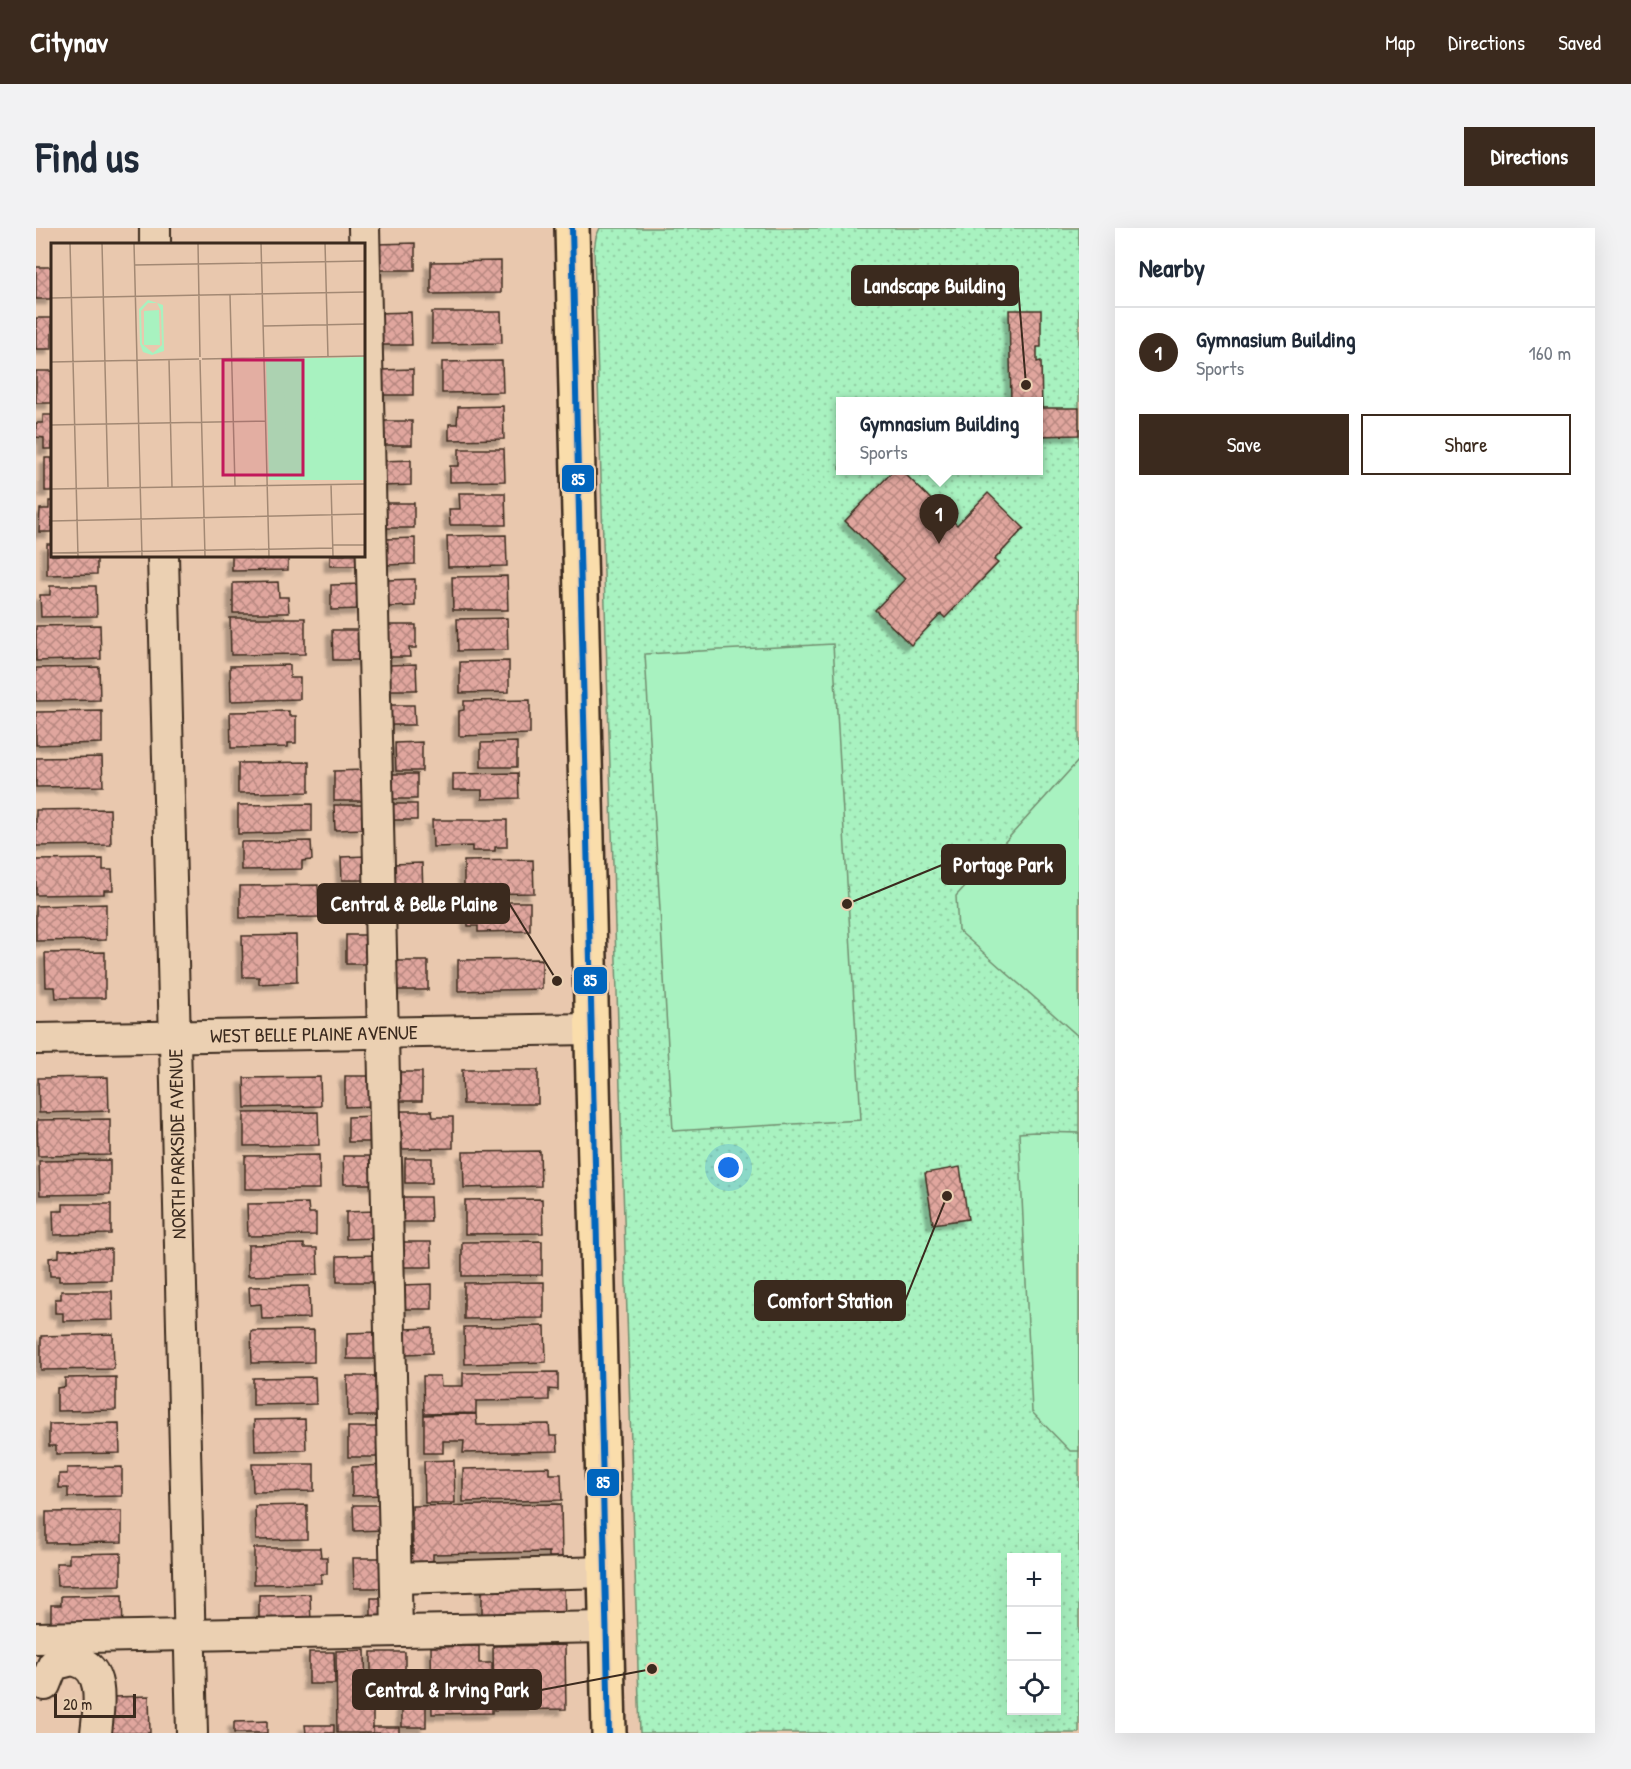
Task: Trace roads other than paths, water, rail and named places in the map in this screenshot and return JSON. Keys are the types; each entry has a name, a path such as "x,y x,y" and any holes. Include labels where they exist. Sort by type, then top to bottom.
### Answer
{"main road":[{"path":"572,228 609,1733"}],"street":[{"path":"364,228 397,1631"},
{"name":"NORTH PARKSIDE AVENUE","path":"163,556 192,1733"},
{"name":"WEST BELLE PLAINE AVENUE","path":"36,1039 591,1029"},
{"path":"396,1578 605,1572"},
{"path":"36,1638 606,1627"},
{"path":"45,1685 52,1665 75,1660 88,1667 99,1686 96,1733"}],"place":[{"name":"Landscape Building","path":"1026,385"},
{"name":"Gymnasium Building","path":"939,544"},
{"name":"Portage Park","path":"847,904"},
{"name":"Central & Belle Plaine","path":"557,981"},
{"name":"Comfort Station","path":"947,1196"},
{"name":"Central & Irving Park","path":"652,1669"}]}
